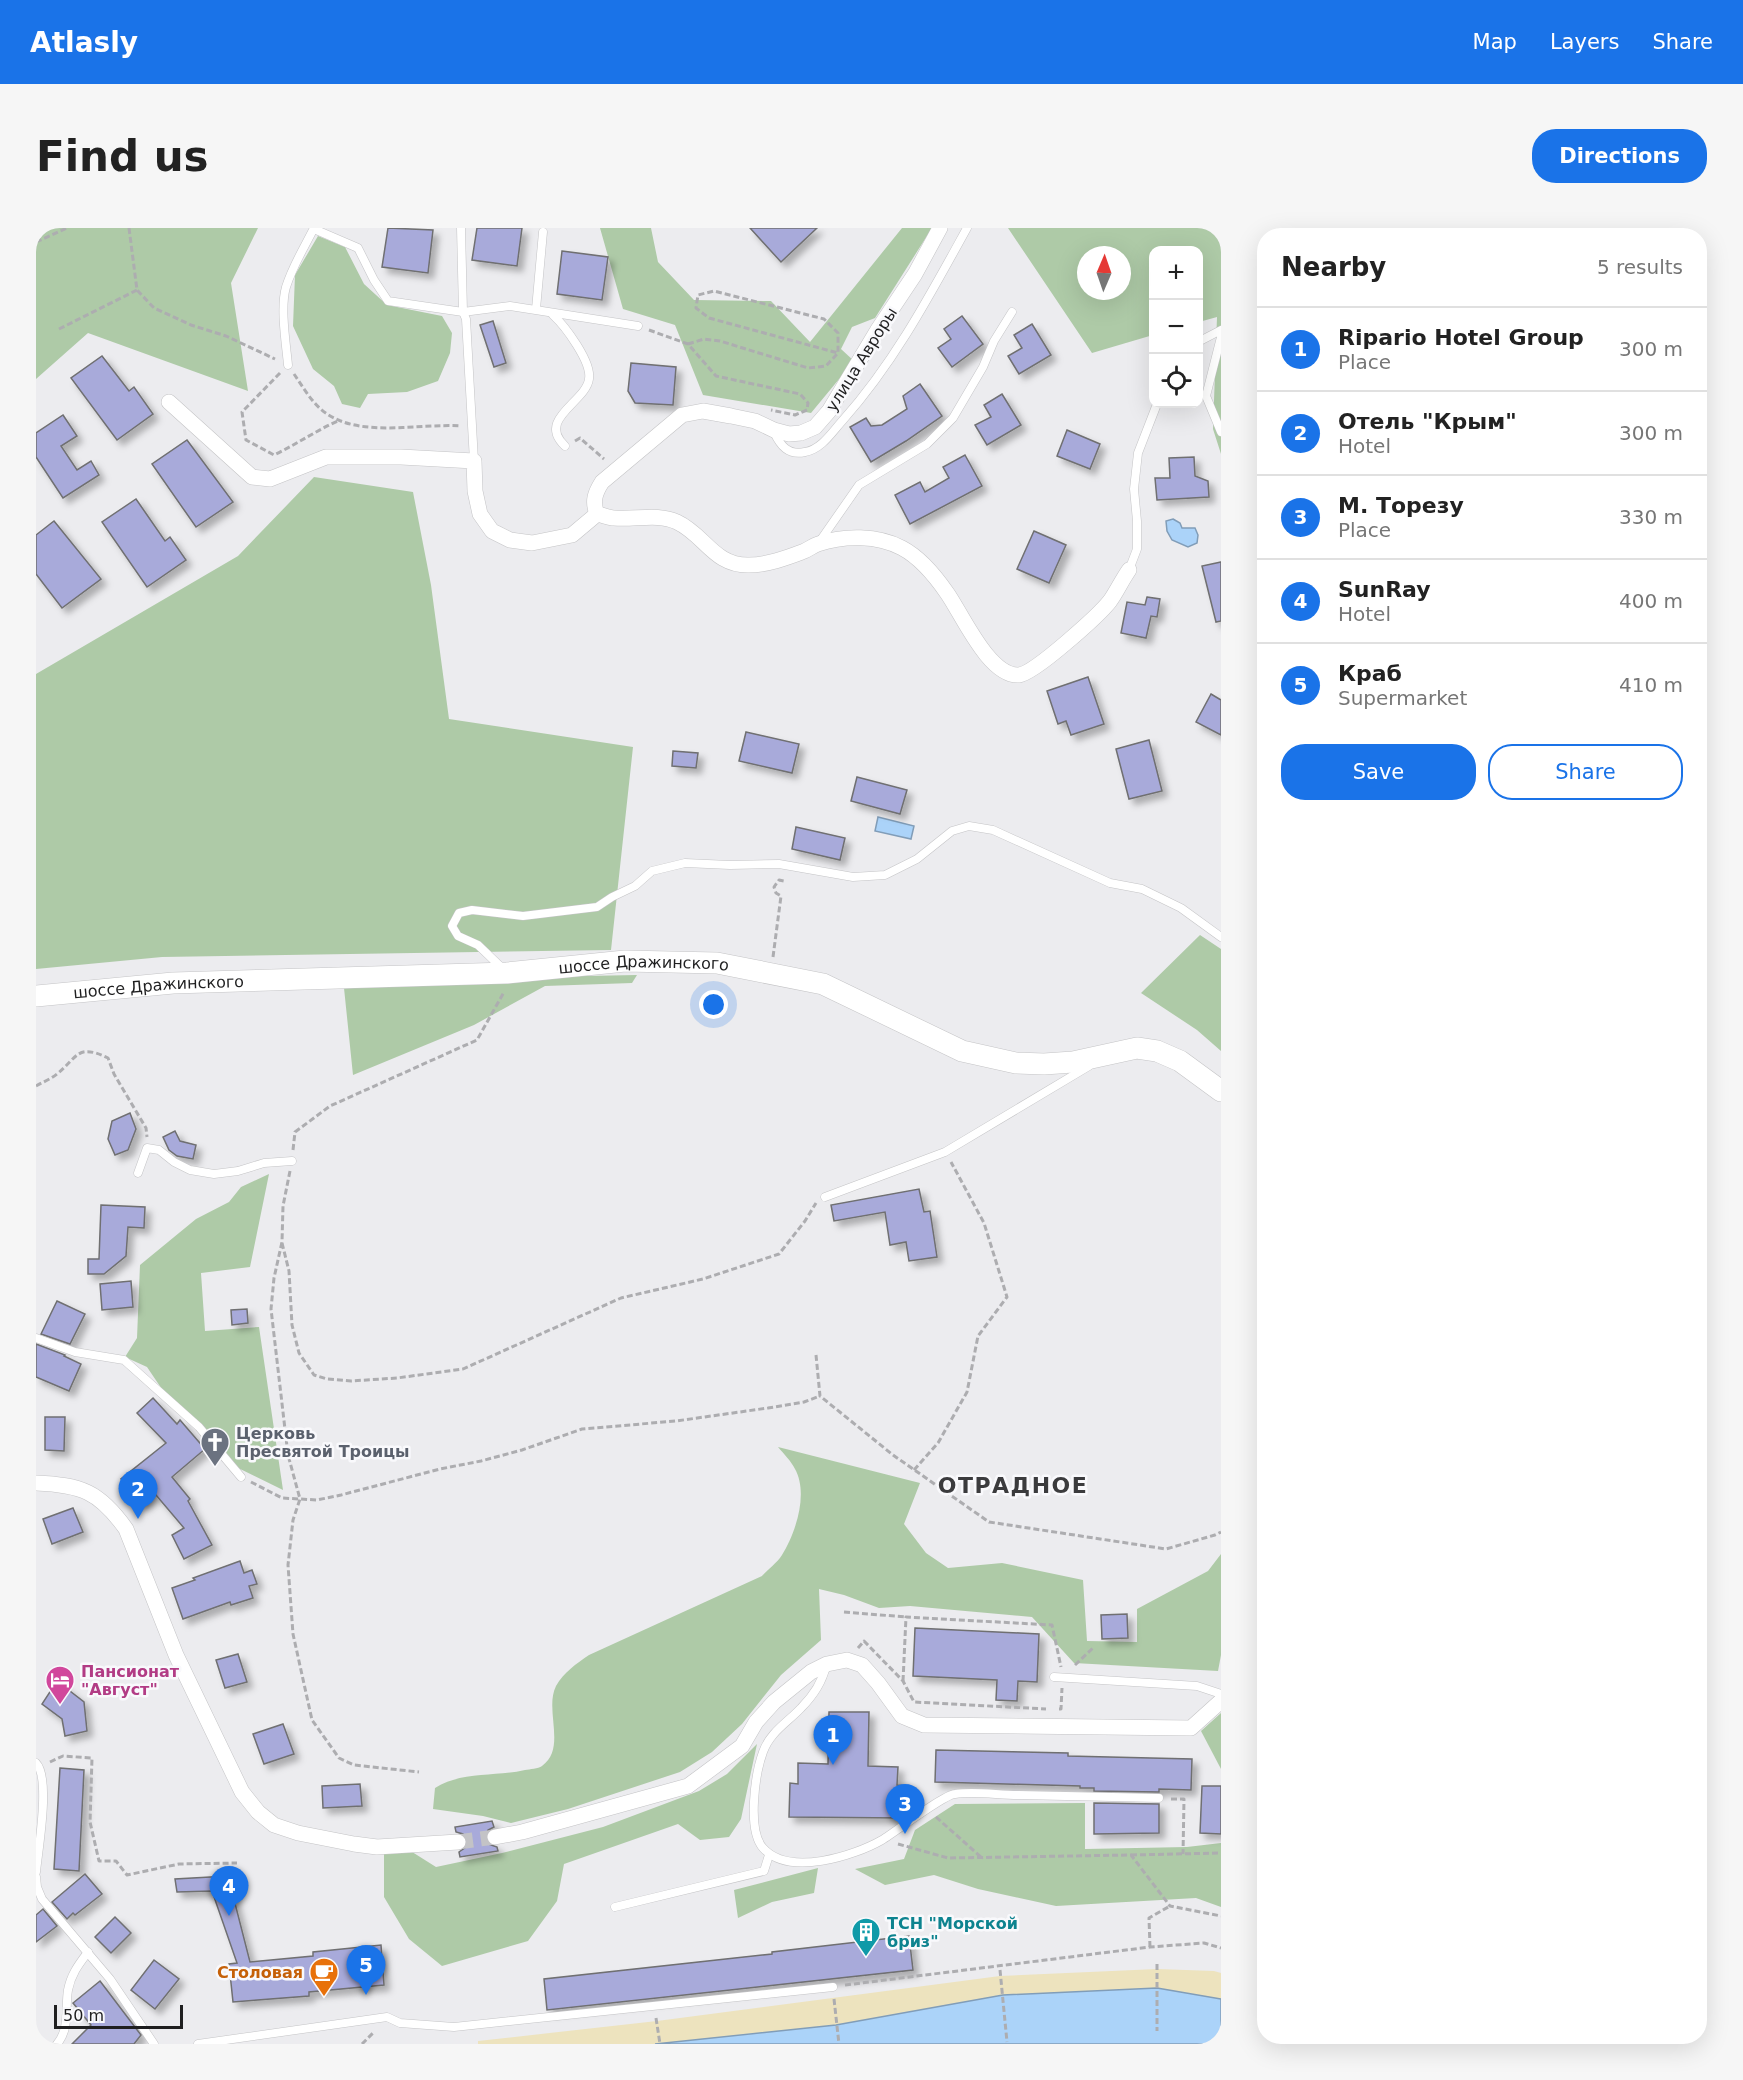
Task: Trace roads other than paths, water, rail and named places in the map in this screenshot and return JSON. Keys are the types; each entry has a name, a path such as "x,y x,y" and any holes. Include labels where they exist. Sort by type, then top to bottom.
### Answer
{"main road":[{"name":"шоссе Дражинского","path":"36,996 173,983 507,973 625,961 717,963 824,984 962,1051 1025,1063 1073,1062 1137,1048 1157,1051 1180,1061 1221,1091"}],"street":[{"name":"улица Авроры","path":"597,514 593,503 602,482 682,416 703,411 755,421 789,434 801,433 815,427 829,411 877,331 915,274 940,228"},
{"path":"169,402 252,477 270,479 326,457 401,457 474,461 480,514 492,531 510,540 532,543 572,535 597,514 613,519 657,518 677,522 691,531 716,555 735,564 765,563 803,552 817,544 842,538 875,539 903,548 920,562 946,592 991,662 1010,674 1020,675 1037,666 1109,602 1129,570"},
{"path":"36,1483 65,1484 93,1494 113,1511 126,1528 176,1655 242,1792 258,1812 274,1825 298,1833 354,1844 377,1847 458,1842"},
{"path":"495,1837 522,1832 688,1786 742,1746 756,1722 774,1702 811,1672 827,1664 847,1660 862,1665 902,1716 924,1725 1191,1728 1221,1701"}],"lane":[{"path":"461,228 463,312 466,319 474,461"},
{"path":"774,430 781,446 792,452 806,452 823,443 855,408 893,357 967,228"},
{"path":"288,365 284,327 285,289 298,257 314,229 358,248 374,280 388,301 463,312 510,306 638,326"},
{"path":"536,309 543,232"},
{"path":"817,544 860,485 927,444 953,418 1012,312"},
{"path":"551,314 571,335 587,367 589,379 585,389 559,419 557,434 565,446"},
{"path":"1203,339 1221,330"},
{"path":"1221,337 1206,396 1221,432"},
{"path":"1129,570 1137,549 1134,489 1138,453 1155,408"},
{"path":"507,973 478,945 458,936 452,926 459,913 472,910 523,916 597,908 612,897 635,886 652,871 685,863 778,864 853,877 885,875 917,859 952,831 969,826 993,830 1110,883 1142,889 1181,908 1221,937"},
{"path":"825,1197 945,1152 1045,1094 1104,1056"},
{"path":"138,1173 147,1148 159,1150 174,1162 190,1170 214,1174 238,1171 264,1163 292,1161"},
{"path":"36,1338 75,1352 124,1360 199,1427 242,1477"},
{"path":"827,1664 823,1679 815,1692 801,1709 774,1733 763,1751 753,1821 759,1843 769,1855 788,1861 807,1863 846,1856 882,1840 953,1794 1160,1798"},
{"path":"1058,1677 1197,1686 1221,1694"},
{"path":"36,1872 44,1789 38,1765"},
{"path":"615,1907 765,1871 769,1855"},
{"path":"36,1877 42,1899 110,1979 154,2044"},
{"path":"57,2044 62,2038 68,2014 68,1990 74,1971 88,1952"},
{"path":"198,2044 387,2017 400,2023 454,2027 833,1991"}],"water":[{"path":"1173,519 1180,523 1182,528 1195,528 1198,535 1197,543 1188,547 1172,540 1167,531 1166,521"},
{"path":"878,817 914,826 911,839 875,831"},
{"path":"1157,1988 1221,1999 1221,2044 655,2044 836,2025 1003,1995"}],"tunnel":[{"path":"458,1842 495,1837"}],"place":[{"name":"Церковь Пресвятой Троицы","path":"215,1468"},
{"name":"Отель \"Крым\"","path":"138,1519"},
{"name":"Пансионат \"Август\"","path":"60,1706"},
{"name":"Ripario Hotel Group","path":"833,1765"},
{"name":"М. Торезу","path":"905,1834"},
{"name":"SunRay","path":"229,1916"},
{"name":"ТСН \"Морской бриз\"","path":"866,1958"},
{"name":"Краб","path":"366,1995"},
{"name":"Столовая","path":"324,1998"}],"district":[{"name":"ОТРАДНОЕ","path":"1013,1485"}]}
